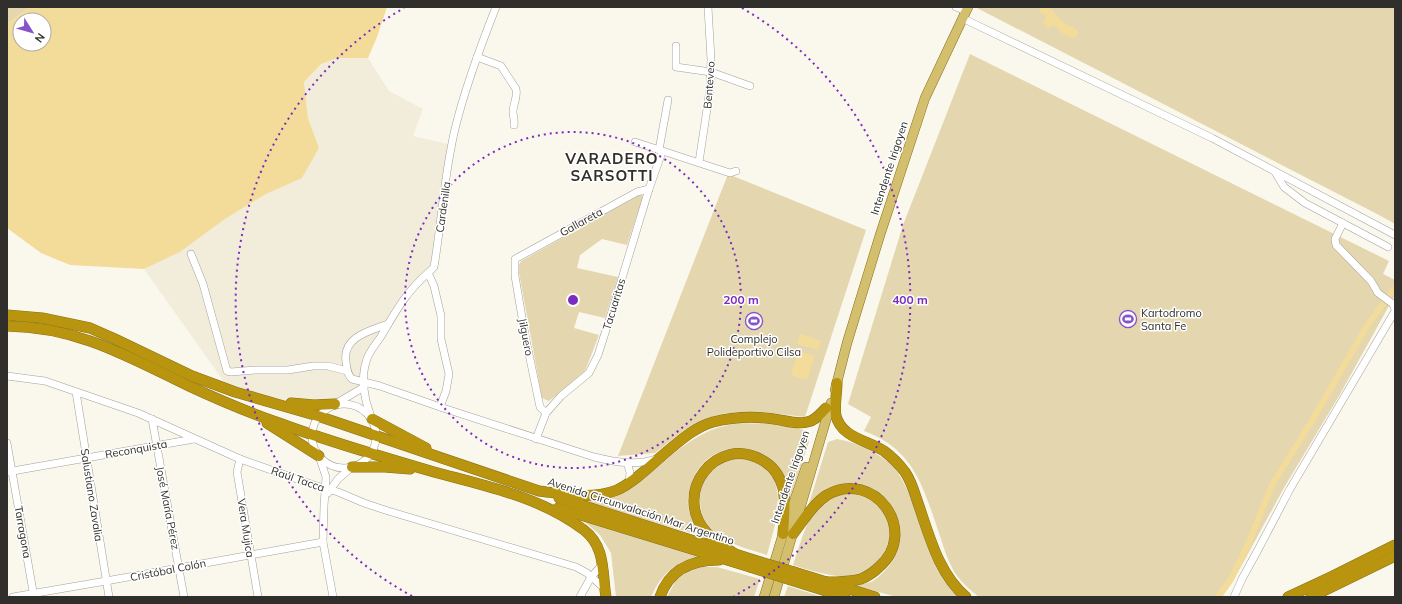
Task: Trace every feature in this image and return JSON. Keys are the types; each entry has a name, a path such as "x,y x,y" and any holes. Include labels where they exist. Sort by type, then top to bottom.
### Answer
{"highway":[{"path":"7,315 42,318 90,328 192,376 235,392 318,416 376,436 450,462 537,496 590,535 600,551 603,564 605,592"},
{"path":"7,326 48,329 74,335 118,351 191,387 312,435 434,472 537,496 592,496 618,490 629,483 686,436 711,423 724,419 752,417 804,423 814,419 826,408"},
{"path":"837,383 835,411 842,429 850,435 872,444 887,454 905,472 911,484 930,540 940,563 954,585 966,597"},
{"path":"255,398 297,404 335,404"},
{"path":"249,411 319,456"},
{"path":"372,420 450,462"},
{"path":"732,557 706,532 699,521 693,503 694,491 701,475 717,459 738,453 749,454 766,462 773,468 780,480 788,534"},
{"path":"352,467 385,467 434,472"},
{"path":"788,534 819,502 826,496 838,490 855,489 869,492 880,500 887,508 894,523 895,535 890,554 883,564 874,572 863,578 821,585"},
{"name":"Avenida Circunvalación Mar Argentino","path":"537,496 732,557"},
{"path":"1288,597 1395,545"},
{"path":"1311,597 1395,556"},
{"path":"660,597 663,588 670,578 680,569 694,563 732,557 821,585 876,597"},
{"path":"821,585 831,597"},
{"path":"821,585 845,597"}],"main road":[{"name":"Intendente Irigoyen","path":"764,597 812,464 880,235 922,105 932,80 965,12"},
{"name":"Intendente Irigoyen","path":"774,597 788,534 840,360 847,343"}],"street":[{"name":"Cardenilla","path":"428,273 434,267 456,126 477,57 496,7"},
{"name":"Benteveo","path":"699,162 709,99 711,72 708,7"},
{"path":"956,7 1212,138 1395,236"},
{"path":"676,46 676,67 711,72 750,86"},
{"path":"477,57 501,66 516,89 518,94 514,108 514,125"},
{"name":"Tacuaritas","path":"536,439 546,413 561,396 587,376 598,355 660,151 668,100"},
{"path":"635,142 730,173 736,171"},
{"path":"1274,172 1281,182 1305,203 1388,248"},
{"name":"Gallareta","path":"515,258 637,192 649,189"},
{"path":"1234,597 1290,489 1394,308 1378,293 1371,281 1336,245 1335,239 1343,223"},
{"path":"191,254 203,284 226,371 288,370 313,366 328,366 347,371"},
{"name":"Jilguero","path":"515,258 515,276 525,335 540,407 546,413"},
{"path":"319,456 326,463 343,468 352,467 359,464 371,454 375,445 376,436 375,428 365,399 364,384 366,359 402,301 415,285 428,273 434,286 441,316 441,339 449,374 446,391 440,407"},
{"path":"388,324 364,332 358,336 346,350 345,357 347,371 352,379 364,384 380,386 594,457 627,463 641,463 658,458"},
{"name":"Raúl Tacca","path":"7,376 45,381 138,413 240,459 327,492 576,567 591,577 605,592"},
{"path":"333,597 323,542 324,506 327,492 325,471 312,443 312,435 314,423 318,416 327,408 364,384"},
{"name":"Salustiano Zavalia","path":"76,392 109,597"},
{"path":"335,404 346,403 356,405 365,411 372,420"},
{"name":"José María Pérez","path":"152,419 184,597"},
{"name":"Reconquista","path":"9,471 194,439"},
{"name":"Tarragona","path":"7,443 9,471 34,595"},
{"name":"Vera Mujica","path":"240,459 237,472 258,597"},
{"path":"627,463 630,472 629,483"},
{"path":"327,492 338,479 352,467"},
{"name":"Cristóbal Colón","path":"12,597 34,595 323,542"},
{"path":"580,597 591,577 603,564"}],"shaded area":[{"path":"7,7 30,7 23,12 12,12 12,20 7,24"},
{"path":"30,7 387,7 368,58 337,58 321,64 304,82 308,118 319,148 302,178 266,194 225,219 180,252 144,269 70,265 41,253 7,228 7,24 12,20 12,52 52,52 52,12 23,12"},
{"path":"975,7 1395,7 1395,224 1379,215"},
{"path":"1038,7 1050,7 1062,21 1078,30 1077,36 1071,38 1062,33 1054,25 1048,28 1043,23 1046,16 1041,13"},
{"name":"Kartodromo Santa Fe","path":"970,54 1389,261 1383,274 1395,280 1395,295 1339,396 1285,486 1232,583 1222,597 979,597 957,576 948,559 929,503 915,473 906,460 895,449 881,439 864,431 871,417 848,404 903,225"},
{"path":"337,58 368,58 389,91 423,109 413,136 452,145 434,267 415,285 367,359 364,382 335,404 307,405 230,390 144,269 180,252 225,219 266,194 302,178 319,148 308,118 304,82 321,64"},
{"name":"Complejo Polideportivo Cilsa","path":"728,174 866,230 805,417 763,412 722,414 705,419 684,430 655,453 618,456"},
{"path":"641,194 643,197 627,245 602,239 580,255 577,268 618,277 605,318 579,312 574,328 599,335 585,371 549,401 542,398 518,267 521,261"},
{"path":"800,334 821,341 818,350 797,344"},
{"path":"798,351 815,356 807,380 791,375"},
{"path":"739,423 783,425 808,432 809,442 788,503 787,490 783,476 773,462 761,453 746,448 732,448 717,453 705,461 695,474 689,493 688,503 691,517 701,536 576,499 610,497 626,490 694,439 715,429"},
{"path":"837,439 856,444 867,449 892,464 911,499 928,550 945,582 958,597 897,597 853,585 871,582 889,566 897,551 900,535 898,523 888,503 881,495 861,485 850,484 833,487 821,495 807,510 828,442"},
{"path":"730,459 750,459 764,467 775,480 778,497 776,521 767,555 726,540 714,532 703,517 700,498 704,480 716,465"},
{"path":"842,493 859,494 869,497 879,505 886,516 889,527 889,539 879,560 870,569 859,575 845,577 808,570 793,565 802,538 814,512 827,499"},
{"path":"585,522 698,557 682,562 669,571 659,582 651,597 616,597 611,553 600,535"},
{"path":"695,567 717,567 760,579 754,597 667,597 676,580"},
{"path":"788,586 822,597 784,597"}],"waterway":[{"path":"1218,597 1231,579 1249,542 1272,485 1313,419 1367,326 1394,289"}],"place":[{"name":"Kartodromo Santa Fe","path":"1128,319"},
{"name":"Complejo Polideportivo Cilsa","path":"754,321"}],"district":[{"name":"VARADERO SARSOTTI","path":"612,166"}]}
